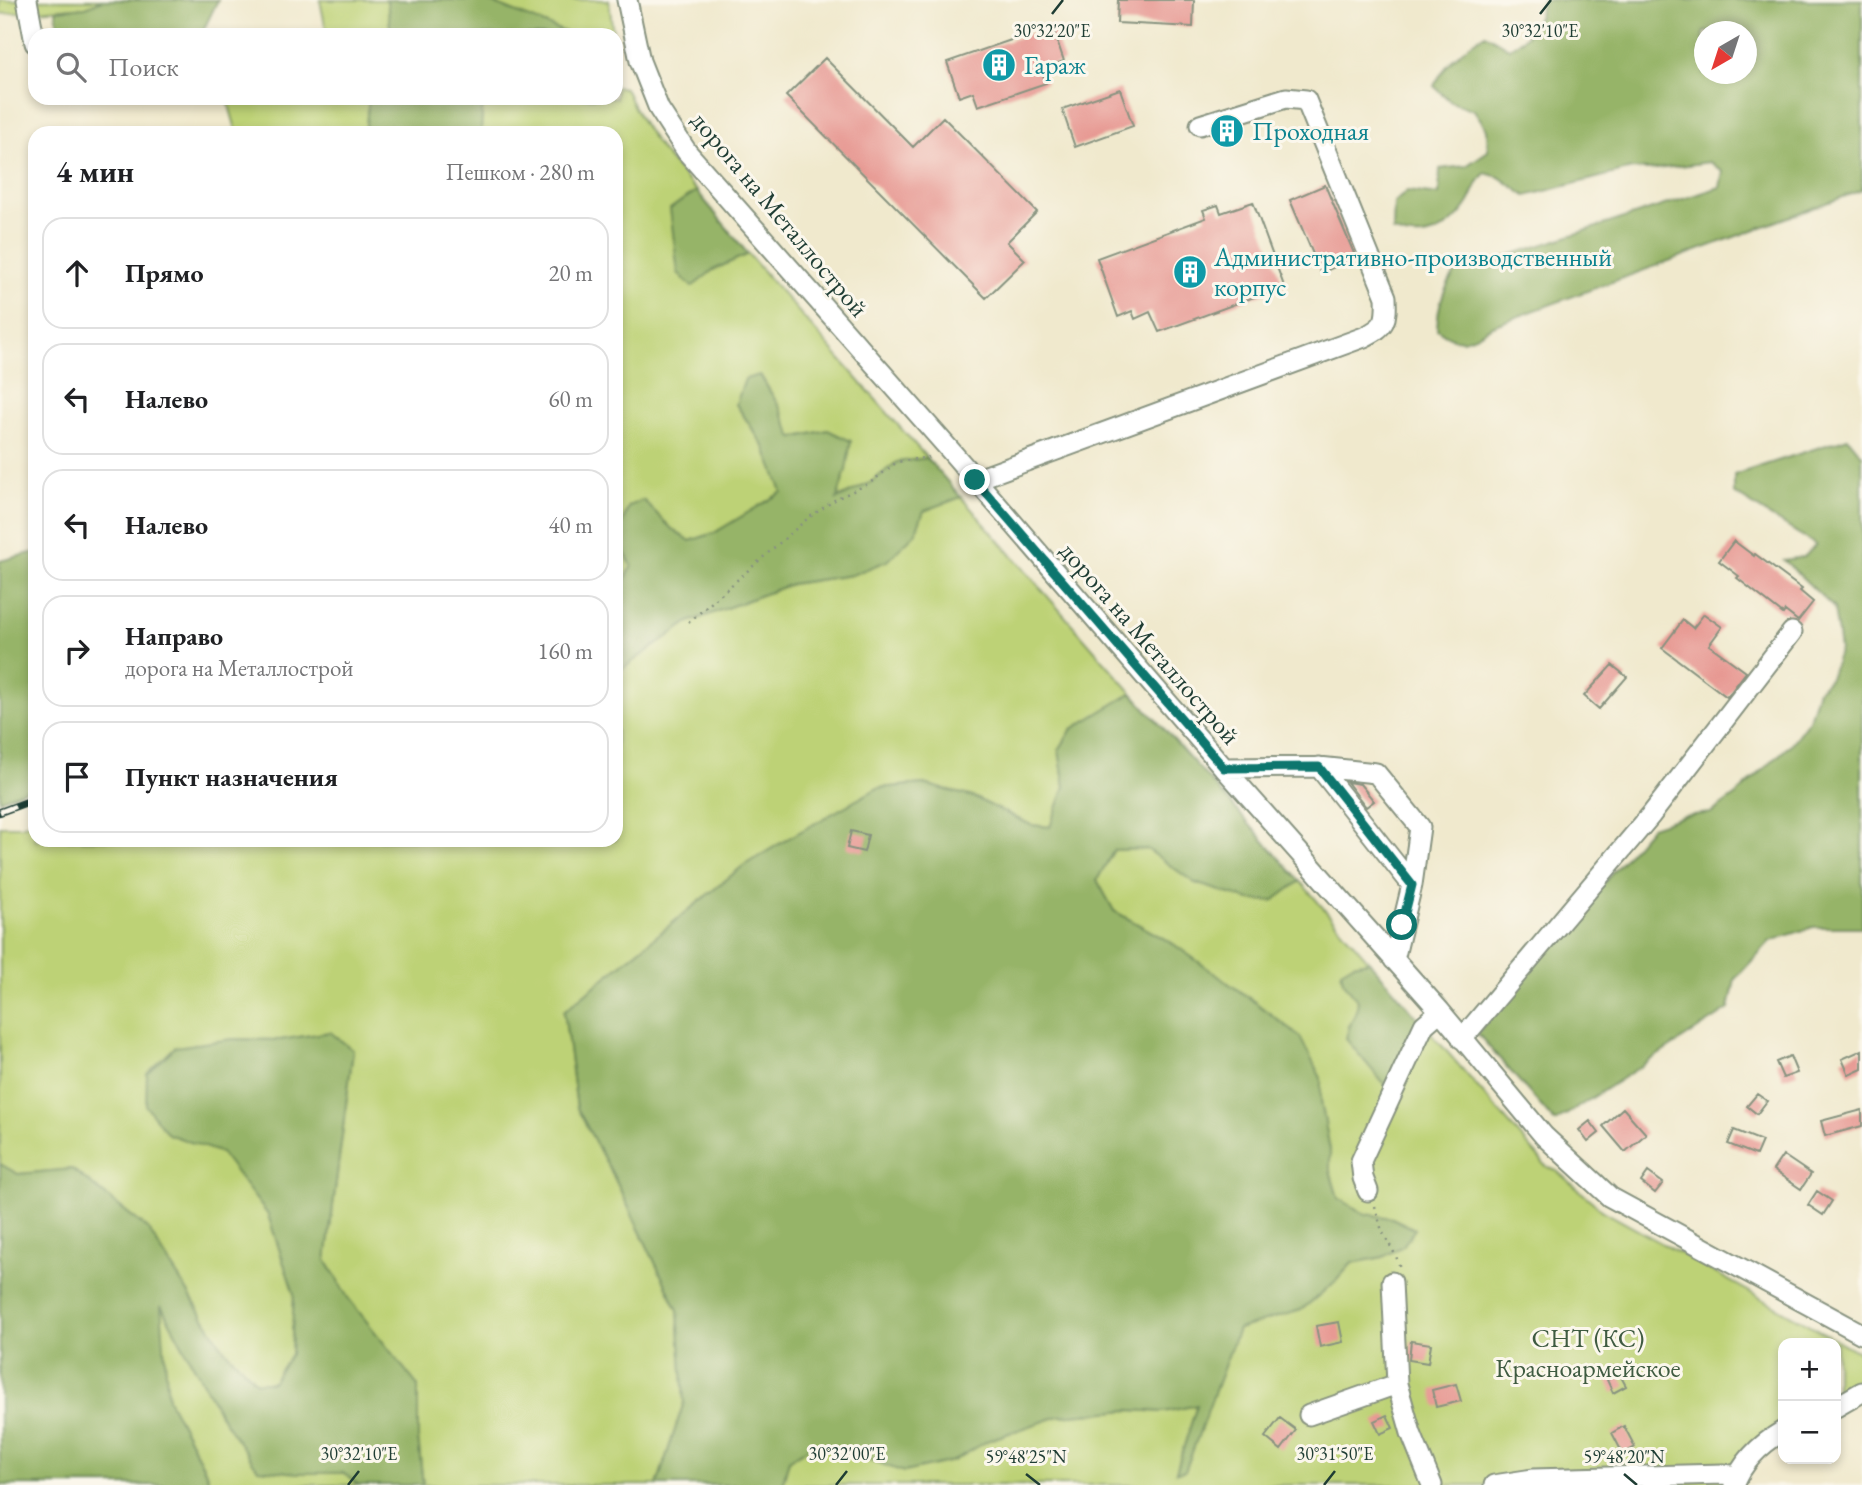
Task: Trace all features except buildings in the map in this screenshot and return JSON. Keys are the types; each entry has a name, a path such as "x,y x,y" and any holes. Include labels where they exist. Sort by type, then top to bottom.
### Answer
{"street":[{"path":"27,0 32,28"},
{"name":"дорога на Металлострой","path":"627,0 644,73 659,109 688,152 1224,768 1440,1011 1544,1136 1610,1197 1862,1334"},
{"path":"975,480 1379,330 1387,317 1386,297 1306,100 1286,98 1200,125"},
{"path":"1462,1039 1651,814 1792,632"},
{"path":"1319,767 1412,885"},
{"path":"1224,768 1319,767 1376,773 1420,827 1412,885 1395,960"},
{"path":"1368,1192 1361,1161 1424,1025 1440,1011"},
{"path":"1392,1282 1396,1384 1411,1433 1432,1485"},
{"path":"1309,1415 1396,1384"},
{"path":"1841,1404 1862,1392"},
{"path":"1494,1485 1533,1479 1723,1474 1736,1481 1755,1452 1778,1435"}],"path":[{"path":"689,622 807,519 836,499 870,483 897,462 927,458"},
{"path":"1368,1192 1400,1269 1392,1282"}],"green space":[{"path":"0,0 102,0 86,7 0,14"},
{"path":"102,0 218,0 204,28 58,28 56,10 86,7"},
{"path":"320,0 387,0 390,28 326,28"},
{"path":"387,0 485,0 555,28 390,28"},
{"path":"485,0 609,0 612,28 555,28"},
{"path":"1543,0 1862,0 1862,190 1492,326 1471,338 1458,340 1445,335 1437,329 1438,313 1444,293 1455,273 1720,187 1723,172 1710,162 1649,170 1632,169 1526,196 1499,177 1485,173 1462,212 1445,227 1426,235 1415,236 1393,231 1394,203 1407,191 1439,195 1440,169 1466,166 1488,151 1487,129 1474,110 1451,102 1434,86 1438,78 1456,57 1485,34 1509,48 1522,40 1535,22"},
{"path":"625,88 656,143 697,191 671,210 674,237 692,286 713,270 748,254 927,458 897,462 870,483 836,499 846,470 828,430 792,438 780,408 761,376 736,404 765,448 783,492 714,533 690,541 673,530 643,500 623,527 623,126 481,126 482,105 623,105"},
{"path":"229,105 368,105 366,126 235,126"},
{"path":"368,105 483,105 481,126 366,126"},
{"path":"697,191 748,254 713,270 692,287 678,273 670,209"},
{"path":"760,375 780,408 793,438 828,430 851,441 837,499 870,483 897,462 927,458 961,497 924,511 915,534 887,561 852,575 791,584 689,622 623,668 623,584 632,566 623,550 623,520 629,506 643,500 673,530 690,541 714,533 782,492 765,448 736,404 745,379"},
{"path":"1848,438 1862,455 1862,927 1813,927 1770,941 1735,979 1729,1009 1555,1122 1477,1033 1651,827 1684,816 1711,813 1736,795 1790,745 1809,720 1818,690 1830,678 1840,649 1834,608 1784,560 1804,557 1816,545 1734,493 1734,475"},
{"path":"961,497 1132,693 1072,729 1059,750 1065,787 1050,827 1031,825 973,797 924,784 878,788 743,866 564,1011 577,1108 614,1177 678,1310 684,1402 657,1485 423,1485 418,1438 418,1386 348,1298 326,1260 353,1051 330,1032 280,1040 232,1039 146,1106 168,1134 221,1152 268,1215 294,1294 291,1354 273,1382 256,1382 223,1348 148,1229 72,1169 18,1174 0,1164 0,826 28,824 28,847 623,847 623,668 689,622 791,584 852,575 915,534 923,511"},
{"path":"623,550 632,566 623,584"},
{"path":"28,554 28,789 0,800 0,561"},
{"path":"1132,693 1300,881 1273,901 1249,900 1195,883 1147,849 1114,850 1097,880 1114,911 1172,943 1300,1037 1321,1078 1321,1101 1330,1150 1330,1171 1338,1198 1365,1214 1392,1218 1415,1229 1403,1246 1383,1257 1352,1263 1336,1281 1301,1310 1238,1329 1185,1471 1176,1472 1197,1405 1164,1412 1129,1410 1059,1416 989,1440 953,1461 904,1472 847,1452 809,1447 789,1460 782,1485 657,1485 684,1402 678,1310 614,1177 577,1108 564,1011 743,866 878,788 924,784 973,797 1031,825 1050,827 1065,787 1059,750 1072,729"},
{"name":"СНТ (КС) Красноармейское","path":"1147,849 1195,882 1273,900 1300,881 1369,961 1353,964 1343,981 1358,1001 1357,1012 1348,1026 1424,1025 1547,1167 1557,1171 1603,1211 1833,1338 1778,1338 1778,1429 1728,1485 782,1485 789,1460 809,1447 847,1452 904,1472 953,1461 989,1440 1059,1416 1129,1410 1164,1412 1197,1405 1176,1471 1185,1471 1238,1329 1301,1310 1336,1281 1352,1263 1383,1257 1415,1229 1392,1218 1365,1214 1338,1198 1330,1171 1330,1150 1321,1101 1321,1078 1263,1008 1172,943 1114,911 1097,880 1113,850"},
{"path":"1369,961 1424,1025 1393,1095 1346,1039 1358,1001 1343,981 1341,971 1353,964"},
{"path":"330,1032 353,1050 326,1260 348,1298 418,1386 418,1438 423,1485 359,1485 343,1473 298,1473 258,1469 224,1421 161,1306 168,1399 208,1476 207,1485 0,1485 0,1164 18,1174 72,1169 148,1229 223,1348 256,1382 272,1382 291,1354 294,1294 268,1215 221,1153 168,1134 146,1106 147,1074 175,1047 232,1039 280,1040"},
{"path":"160,1304 224,1421 298,1473 344,1473 359,1485 207,1485 208,1475 168,1399"},
{"name":"СНТ (КС) Красноармейское","path":"1841,1342 1862,1354 1862,1384 1841,1397"}],"railway":[{"path":"0,812 28,802"}],"place":[{"name":"Гараж","path":"999,65"},
{"name":"Проходная","path":"1227,131"},
{"name":"Административно-производственный корпус","path":"1190,272"}],"route":[{"path":"975,480 1224,768 1319,767 1412,885 1402,925"}]}
